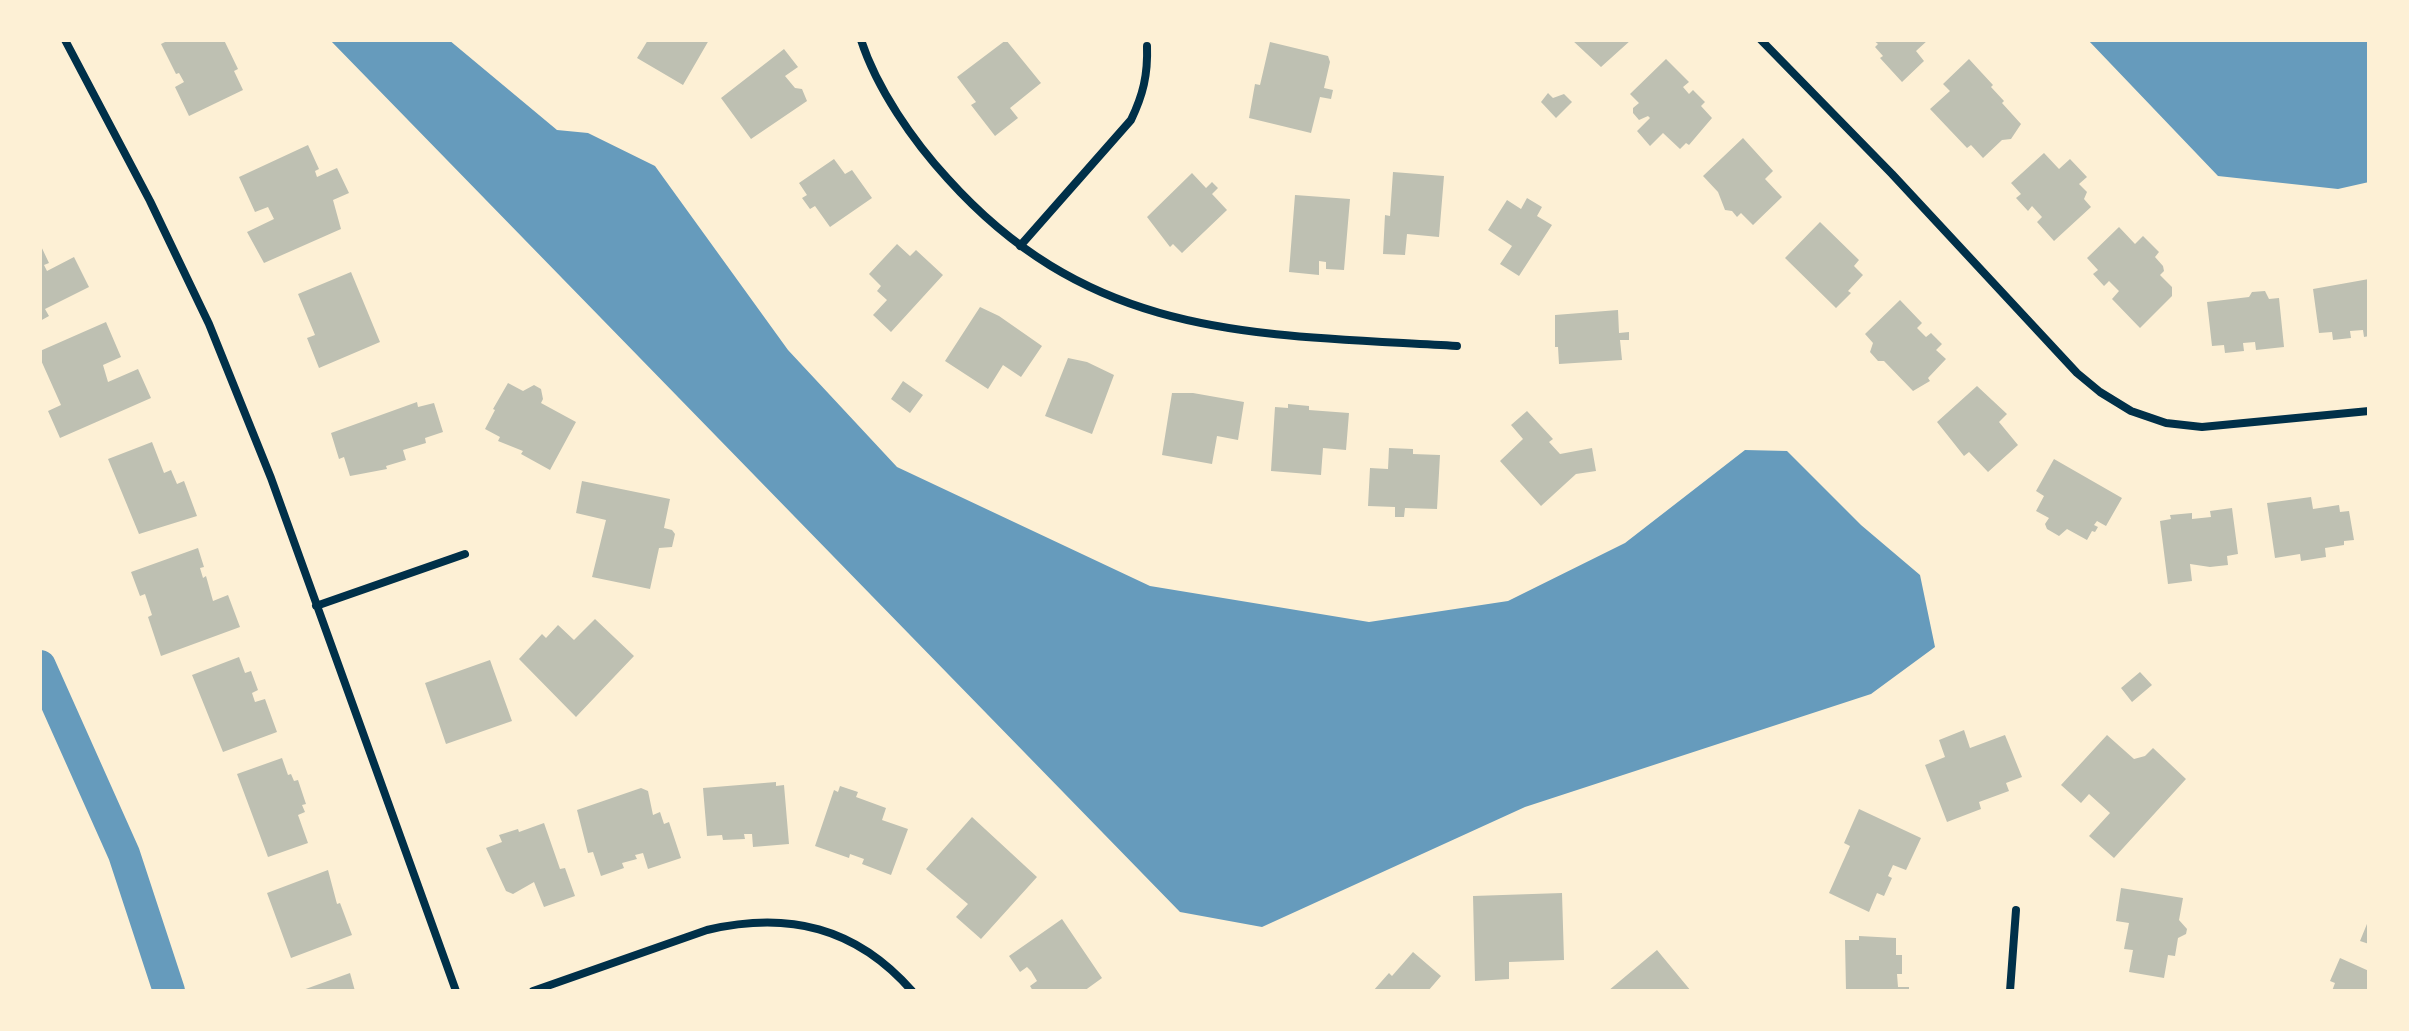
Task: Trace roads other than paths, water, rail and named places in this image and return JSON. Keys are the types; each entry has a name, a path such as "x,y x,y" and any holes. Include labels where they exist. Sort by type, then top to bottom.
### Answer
{"street":[{"path":"65,40 150,201 209,324 271,478 456,991"},
{"path":"861,40 896,111 930,159 969,203 1020,246 1090,289 1142,310 1197,324 1283,336 1457,346"},
{"path":"1761,40 1892,174 2077,373 2131,411 2154,419 2202,427 2369,411"},
{"path":"1020,246 1131,120 1143,95 1148,68 1147,46"},
{"path":"316,606 465,554"},
{"path":"2010,991 2016,910"},
{"path":"533,991 707,930 735,923 771,920 807,925 835,934 868,952 912,991"}],"water":[{"path":"330,40 449,40 557,130 588,133 655,166 788,350 897,467 1150,586 1369,622 1508,601 1625,543 1745,450 1787,451 1861,525 1920,575 1935,647 1871,694 1525,807 1262,927 1180,912"},
{"path":"2088,40 2369,40 2369,182 2338,189 2218,176"}],"waterway":[{"path":"40,666 124,854 169,991"}]}
